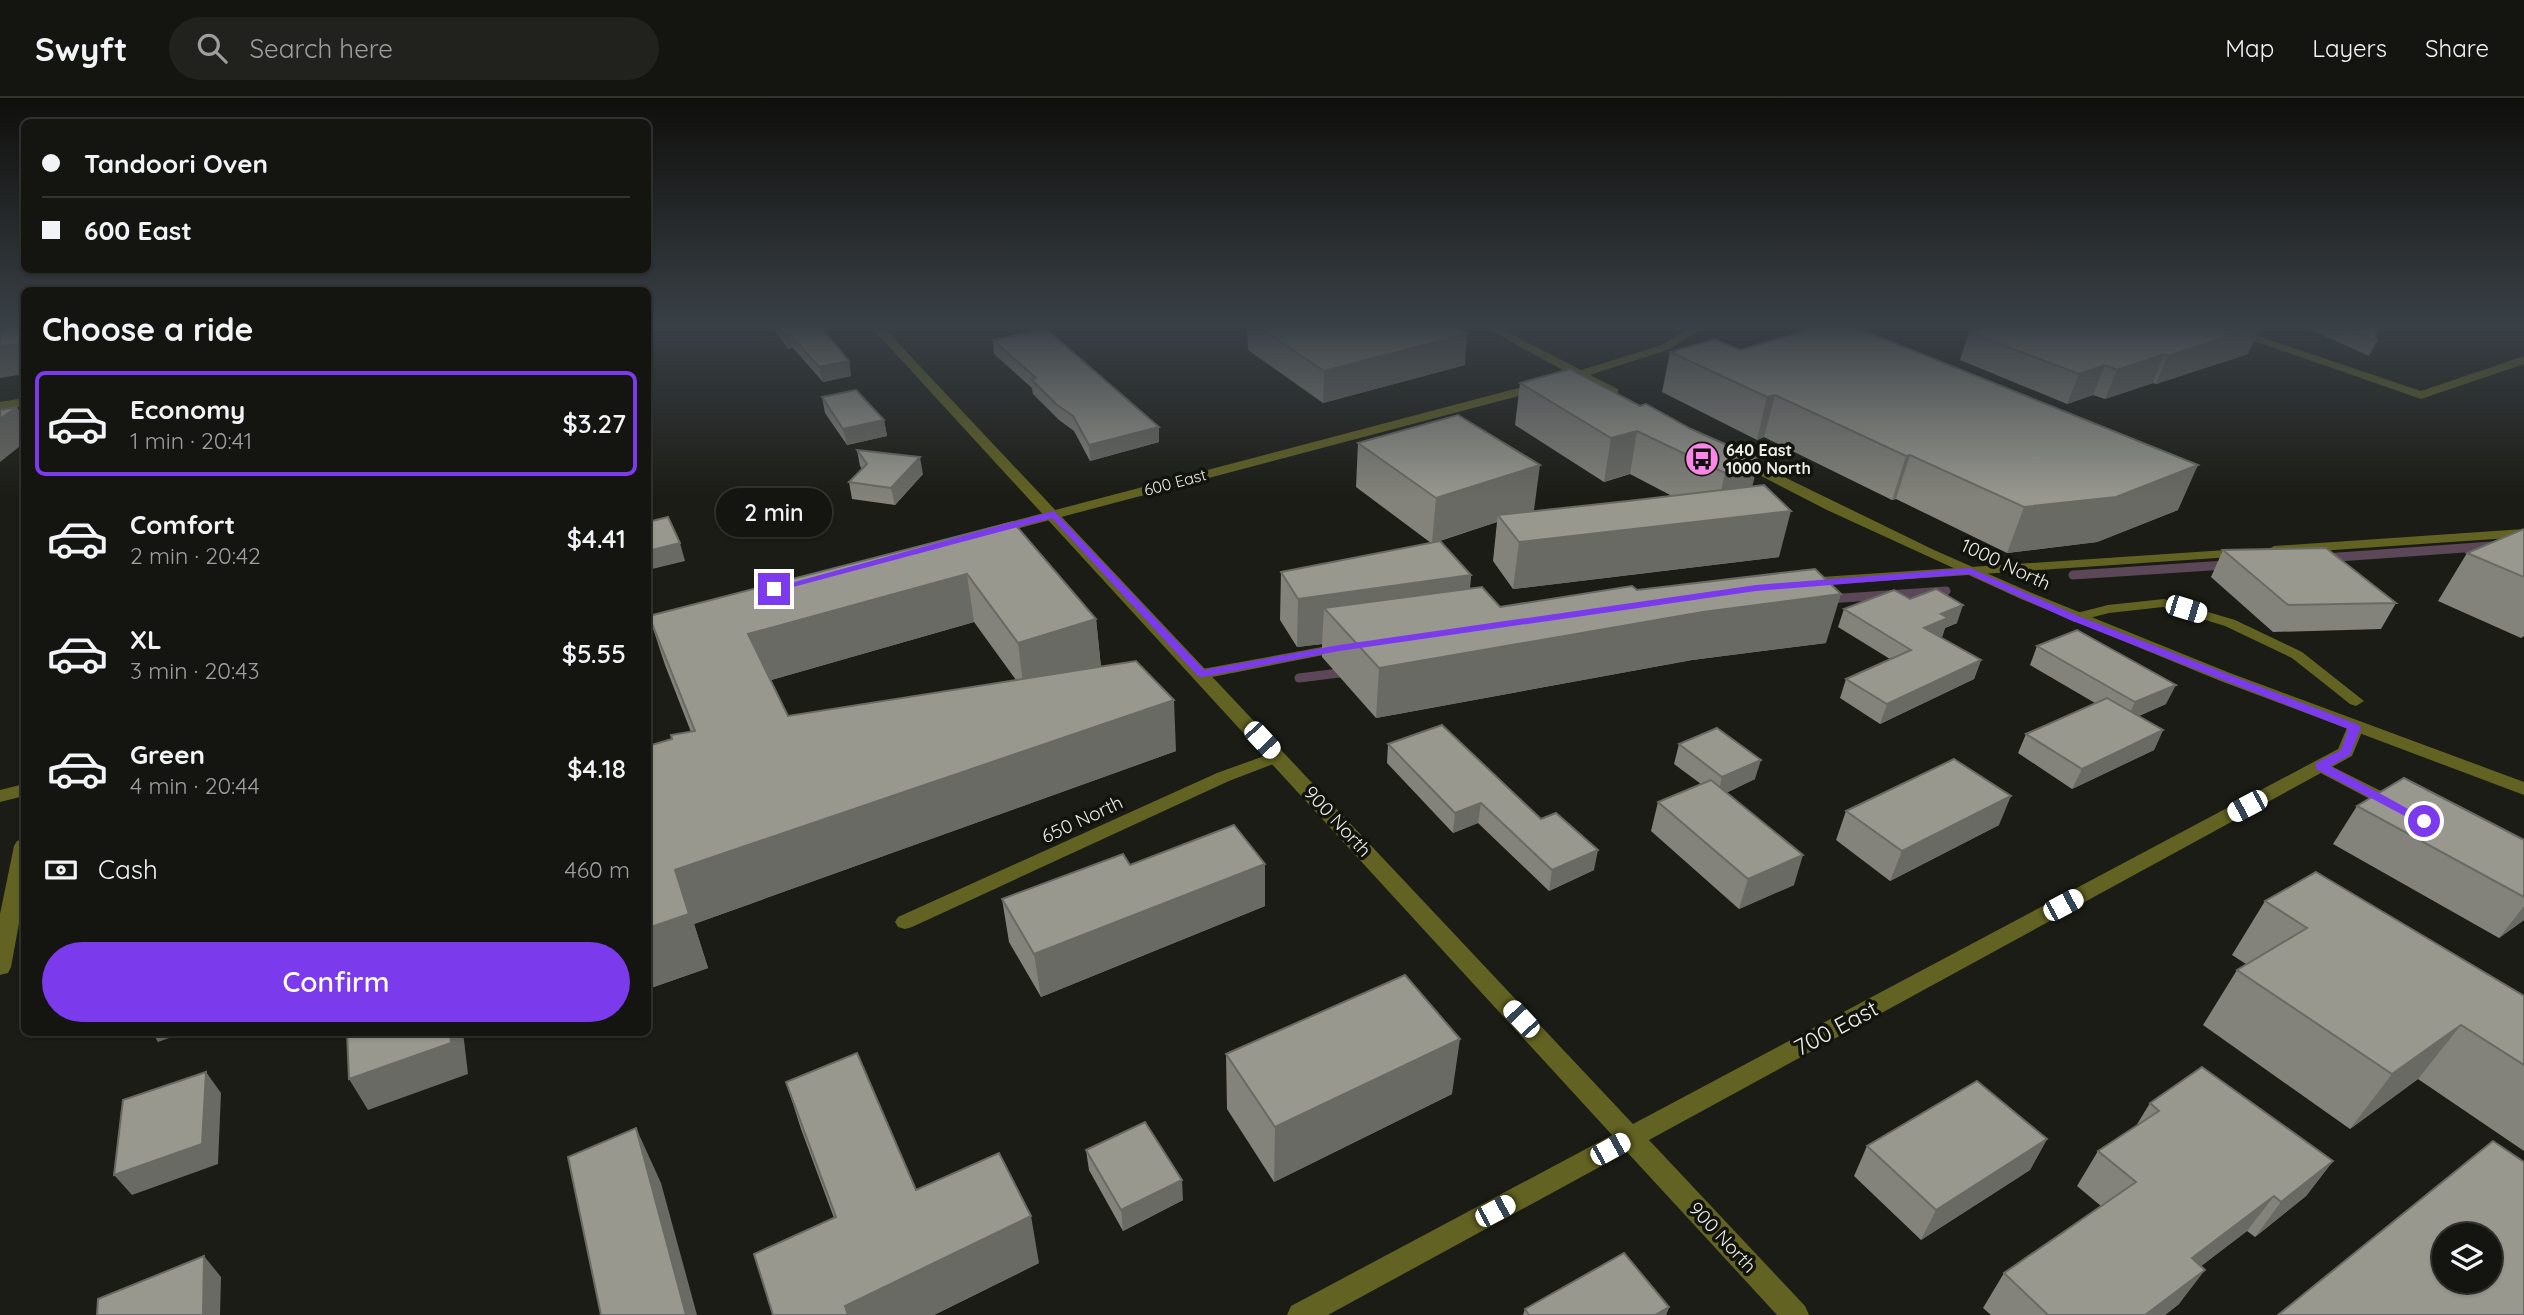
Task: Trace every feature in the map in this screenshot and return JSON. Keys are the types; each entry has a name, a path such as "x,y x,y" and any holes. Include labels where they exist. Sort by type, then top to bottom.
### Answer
{"street":[{"name":"900 North","path":"932,385 1795,1315"},
{"name":"600 East","path":"975,535 1540,385"},
{"path":"1601,385 1633,402"},
{"path":"2391,385 2421,395 2452,385"},
{"path":"0,406 21,402"},
{"name":"1000 North","path":"1728,453 1970,571 2074,618 2524,789"},
{"name":"700 East","path":"1301,1315 2321,766 2346,752 2355,727"},
{"path":"0,796 21,791"},
{"path":"0,967 21,861"}],"lane":[{"path":"1796,583 2524,533"},
{"path":"2074,618 2108,609 2164,603 2230,623 2297,655 2356,701"},
{"path":"1202,674 1354,646"},
{"name":"650 North","path":"905,922 1223,777 1278,756"},
{"path":"2321,766 2413,815"}],"building":[{"path":"1037,385 1110,385 1159,427 1089,445 1073,416 1057,405"},
{"path":"1523,385 1600,385 1640,406 1646,404 1691,429 1759,459 1725,473 1637,431 1611,438"},
{"path":"1741,385 1998,385 2198,465 2116,497 2024,507 1775,395 1767,397"},
{"path":"856,390 884,420 843,429 822,397"},
{"path":"17,407 0,419 0,410"},
{"path":"1458,415 1540,465 1436,498 1358,443"},
{"path":"857,450 920,457 891,488 849,482 867,464"},
{"path":"1764,485 1791,511 1519,542 1498,515 1628,501"},
{"path":"668,517 680,543 651,550 651,521"},
{"path":"1013,522 1096,619 1018,643 967,574 748,634 788,716 1136,661 1174,700 675,870 689,914 651,927 651,745 672,739 671,735 695,731 651,615"},
{"path":"2524,529 2524,577 2467,553"},
{"path":"1440,541 1471,575 1298,599 1281,572"},
{"path":"2326,548 2396,603 2288,605 2223,550"},
{"path":"1815,569 1841,594 1703,612 1379,668 1324,608 1482,587 1500,607 1632,586 1637,590"},
{"path":"1936,589 1963,605 1941,614 1948,618 1924,628 1981,660 1887,704 1846,679 1911,650 1844,609 1894,590 1910,599"},
{"path":"2077,630 2176,685 2135,702 2037,646"},
{"path":"2107,698 2163,730 2082,769 2026,734"},
{"path":"1442,725 1541,819 1556,813 1598,850 1552,870 1481,803 1455,813 1388,744"},
{"path":"1717,728 1761,760 1722,777 1679,744"},
{"path":"1954,759 2011,796 1902,851 1846,811"},
{"path":"2404,778 2524,840 2524,897 2357,806"},
{"path":"1711,780 1803,855 1748,879 1658,802"},
{"path":"1234,825 1265,864 1034,954 1002,899 1123,854 1130,865"},
{"path":"2316,872 2524,996 2524,1065 2461,1025 2392,1074 2237,970 2307,928 2265,901"},
{"path":"1405,975 1460,1039 1275,1127 1226,1054"},
{"path":"347,1036 450,1036 451,1043 349,1079"},
{"path":"857,1053 916,1190 999,1153 1031,1216 845,1306 848,1315 773,1315 754,1254 836,1217 786,1082"},
{"path":"2202,1067 2333,1161 2281,1202 2274,1196 2192,1258 2205,1270 2145,1315 2048,1315 2004,1273 2136,1182 2098,1151 2159,1111 2150,1103"},
{"path":"206,1072 202,1144 114,1175 123,1100"},
{"path":"1977,1081 2047,1139 1936,1210 1867,1146"},
{"path":"1145,1122 1182,1180 1121,1210 1086,1150"},
{"path":"636,1128 686,1315 601,1315 568,1157"},
{"path":"2493,1141 2524,1162 2524,1315 2278,1315"},
{"path":"1624,1253 1669,1307 1655,1315 1529,1315 1525,1309"},
{"path":"204,1256 203,1315 97,1315 98,1299"}],"waterway":[{"path":"2325,558 2492,546"},
{"path":"2073,575 2226,565"},
{"path":"1828,599 1946,591"},
{"path":"1299,678 1347,672"}],"place":[{"name":"640 East 1000 North","path":"1702,459"}],"route":[{"path":"774,589 1054,514 1202,674 1313,652 1783,584 1970,571 2074,618 2182,662 2355,727 2346,752 2321,766 2424,821"}]}
